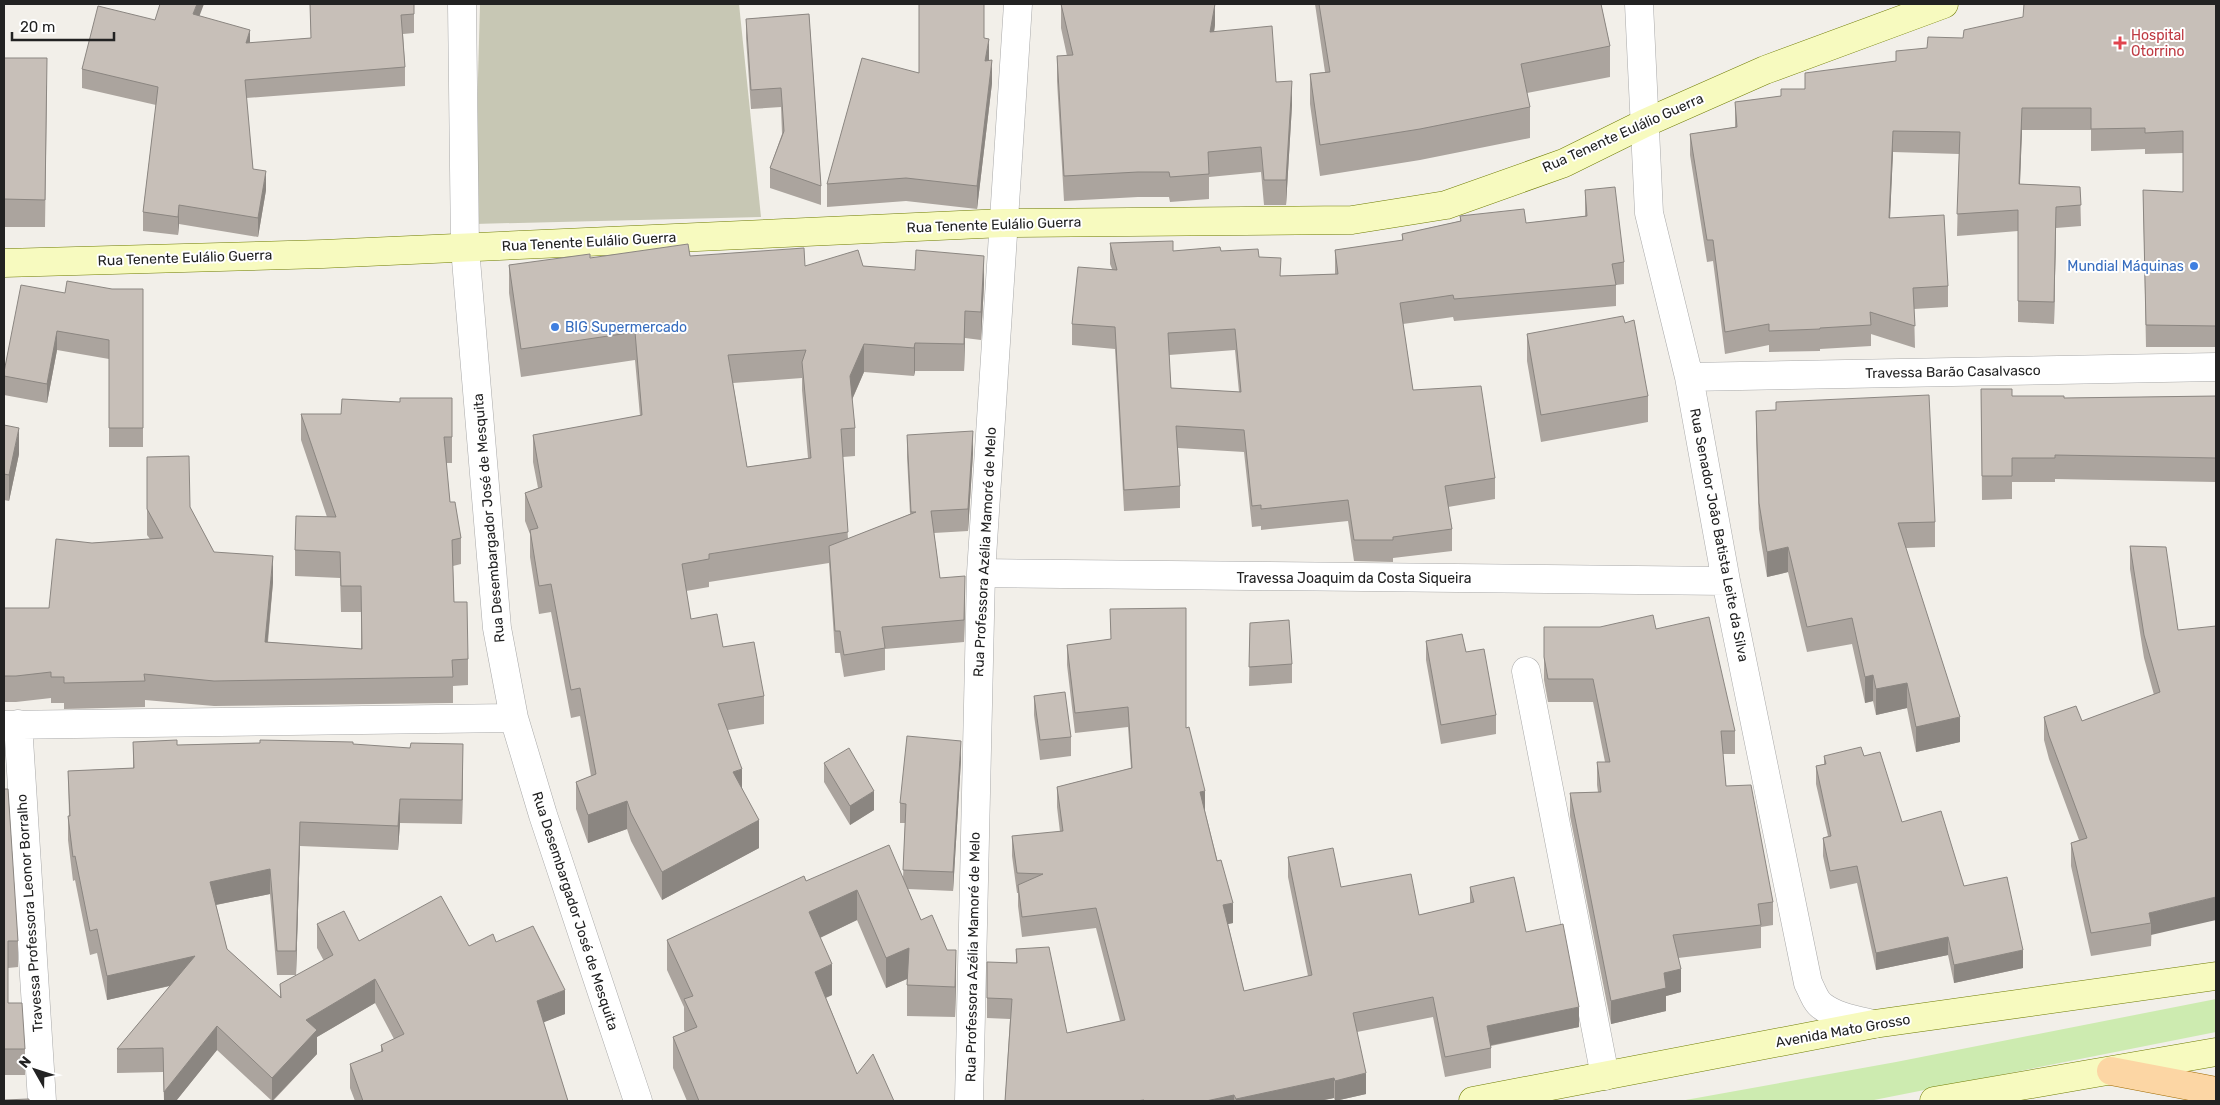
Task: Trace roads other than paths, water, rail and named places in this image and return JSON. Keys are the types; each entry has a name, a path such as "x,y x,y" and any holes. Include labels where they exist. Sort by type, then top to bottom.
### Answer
{"main road":[{"path":"2111,1071 2216,1091"}],"street":[{"name":"Rua Desembargador José de Mesquita","path":"462,4 465,248 497,628 514,718 543,815 638,1101"},
{"name":"Rua Professora Azélia Mamoré de Melo","path":"969,1101 982,573 1018,4"},
{"name":"Rua Senador João Batista Leite da Silva","path":"1639,4 1649,213 1689,377 1726,581 1808,982 1815,997 1822,1006 1843,1016 1874,1024"},
{"name":"Rua Tenente Eulálio Guerra","path":"4,263 465,248 1004,223 1352,220 1446,205 1564,163 1645,123 1765,70 1944,4"},
{"name":"Travessa Barão Casalvasco","path":"1689,377 2216,367"},
{"name":"Travessa Joaquim da Costa Siqueira","path":"982,573 1726,581"},
{"path":"1526,671 1605,1076"},
{"path":"11,724 514,718"},
{"name":"Travessa Professora Leonor Borralho","path":"11,724 42,1101"},
{"name":"Avenida Mato Grosso","path":"1473,1101 1874,1024 2216,976"},
{"path":"1934,1101 2216,1052"}],"place":[{"name":"Hospital Otorrino","path":"2120,43"},
{"name":"Mundial Máquinas","path":"2194,266"},
{"name":"BIG Supermercado","path":"555,327"}]}
